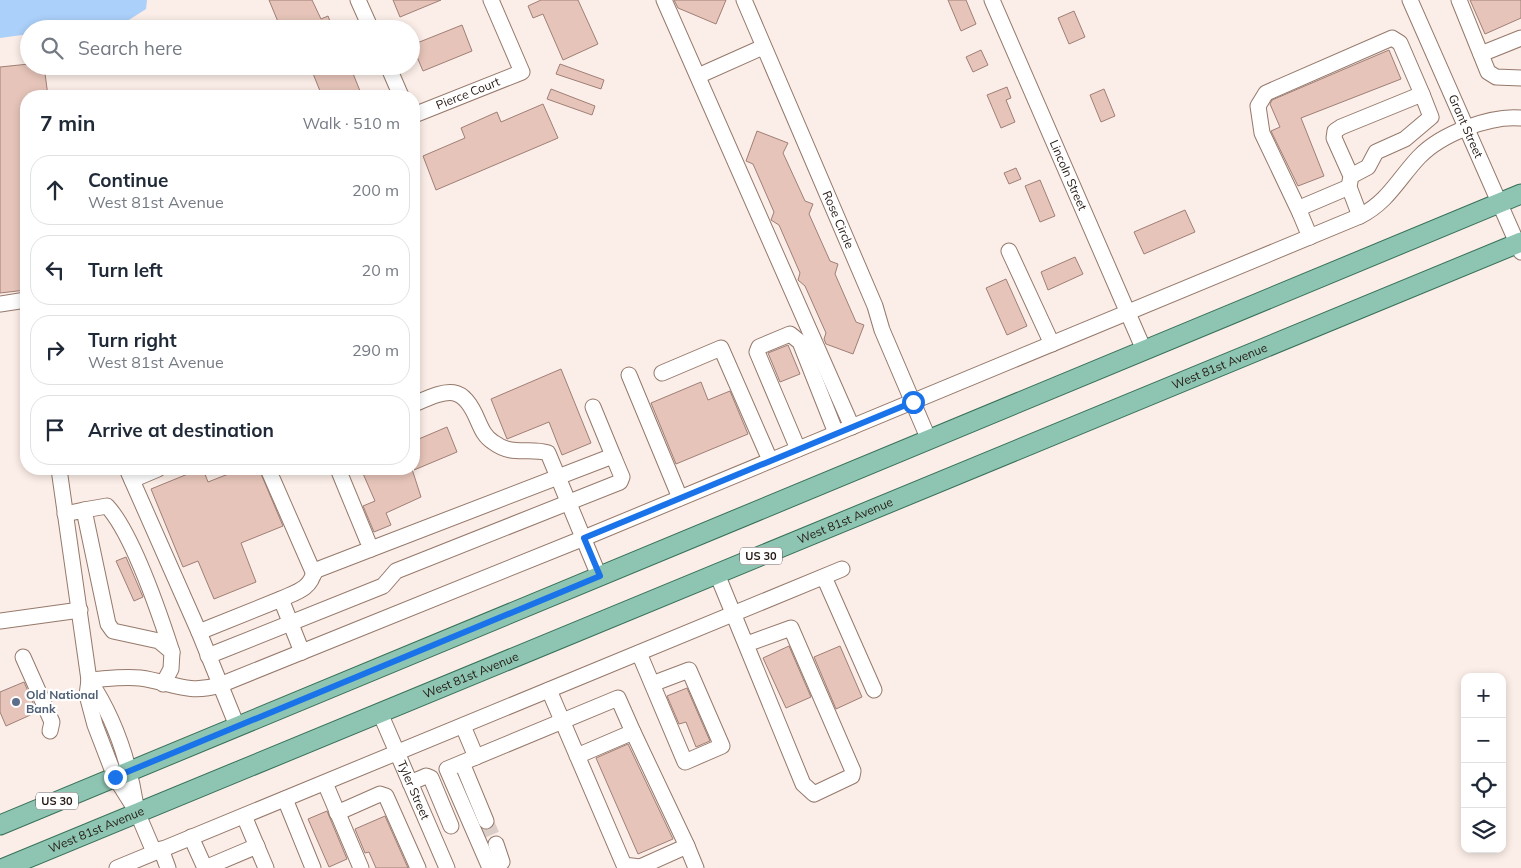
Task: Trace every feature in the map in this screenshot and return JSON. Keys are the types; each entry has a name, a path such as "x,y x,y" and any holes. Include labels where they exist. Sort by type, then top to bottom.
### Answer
{"main road":[{"name":"US 30","path":"0,824 1521,194"},
{"name":"West 81st Avenue","path":"4,868 1520,246"}],"street":[{"path":"358,0 367,20"},
{"name":"Pierce Court","path":"420,113 522,72 491,0"},
{"path":"664,0 852,427"},
{"name":"Rose Circle","path":"744,0 875,306 882,330 929,440"},
{"name":"Lincoln Street","path":"992,0 1144,350"},
{"name":"Grant Street","path":"1410,0 1498,204 1520,246"},
{"path":"1458,0 1488,72 1496,77 1521,78"},
{"path":"1300,213 1302,207 1350,181 1368,167 1376,152 1405,140 1431,117 1400,43 1392,38 1266,93 1258,106 1262,133 1310,237"},
{"path":"1481,54 1521,38"},
{"path":"698,76 763,47"},
{"path":"392,75 398,90"},
{"path":"1360,216 1350,181 1334,138 1335,132 1340,126 1422,94"},
{"path":"89,680 128,677 189,690 205,690 220,686 584,538 1360,216 1388,197 1428,149 1465,130 1498,119 1521,118"},
{"path":"1009,251 1052,344"},
{"path":"0,304 20,301"},
{"path":"798,449 757,352 759,347 790,334 800,342 836,433"},
{"path":"662,373 721,348 770,460"},
{"path":"629,374 680,498"},
{"path":"420,401 438,393 449,392 462,396 470,402 485,436 504,449 517,452 540,451 548,453 600,576"},
{"path":"208,656 383,586 396,572 620,482 622,477 593,407"},
{"path":"199,632 304,589 312,581 314,571 610,457 614,458"},
{"path":"60,475 89,680 99,695 123,774 137,812 168,868"},
{"path":"130,475 199,632 237,726"},
{"path":"271,475 314,574"},
{"path":"341,475 372,549"},
{"path":"65,514 107,506 112,513 131,549 172,652 171,669 163,684"},
{"path":"84,510 108,624 113,631 159,641 172,652"},
{"path":"121,867 842,569"},
{"path":"717,574 795,764 808,790 814,794 852,776 853,771 791,628 747,644"},
{"path":"824,577 874,690"},
{"path":"281,598 302,652"},
{"path":"0,621 80,610"},
{"path":"639,653 652,684 685,762 722,746 689,670 652,684"},
{"path":"23,657 52,722 50,731"},
{"path":"549,690 577,756 619,866 640,868 687,846"},
{"path":"490,868 447,769 618,698 696,868"},
{"name":"Tyler Street","path":"380,713 447,868"},
{"path":"463,726 476,757"},
{"path":"577,756 633,732"},
{"path":"462,763 486,821"},
{"path":"410,783 426,776 431,778 451,826"},
{"path":"324,783 361,868"},
{"path":"337,812 380,794 386,796 418,868"},
{"path":"285,799 314,868"},
{"path":"244,816 266,868"},
{"path":"404,836 428,825"},
{"path":"191,837 205,868 257,846"},
{"path":"496,844 502,862 496,868"}],"water":[{"path":"0,0 147,0 146,9 129,20 20,20 20,35 0,38"}],"building":[{"path":"269,0 312,0 321,19 328,16 330,20 277,20"},
{"path":"393,0 441,0 400,17"},
{"path":"541,0 578,0 598,44 563,60 543,14 533,18 528,6"},
{"path":"674,0 726,0 716,24 678,8"},
{"path":"948,0 966,0 976,24 961,31"},
{"path":"1470,0 1521,0 1521,18 1485,34"},
{"path":"1074,11 1085,37 1069,44 1058,18"},
{"path":"462,25 472,51 423,71 420,64 420,42"},
{"path":"981,50 988,65 973,72 966,57"},
{"path":"1389,50 1401,79 1301,118 1324,176 1298,186 1271,131 1280,127 1270,104 1272,100"},
{"path":"560,64 604,80 601,89 556,74"},
{"path":"20,65 20,75 45,75 47,90 20,90 20,291 0,293 0,67"},
{"path":"314,75 354,75 360,90 320,90"},
{"path":"1007,87 1011,98 1006,100 1015,122 1001,128 987,95"},
{"path":"551,89 595,106 592,115 547,99"},
{"path":"1104,89 1115,116 1101,122 1090,95"},
{"path":"543,104 558,138 436,190 423,156 465,138 461,128 497,112 501,122"},
{"path":"757,131 788,143 783,153 805,201 813,204 809,214 830,261 838,264 835,274 856,322 864,325 853,354 826,344 824,339 826,333 805,286 798,280 800,273 779,225 771,220 774,212 753,164 746,161"},
{"path":"1016,168 1021,179 1009,184 1004,173"},
{"path":"1040,180 1055,216 1040,222 1025,186"},
{"path":"1185,210 1195,232 1144,254 1134,232"},
{"path":"1075,257 1083,274 1048,290 1041,272"},
{"path":"1006,279 1027,326 1007,335 986,288"},
{"path":"788,345 800,374 780,382 768,353"},
{"path":"561,369 591,443 562,455 549,422 507,439 491,399"},
{"path":"701,382 708,400 730,391 748,434 676,464 651,403"},
{"path":"447,427 457,452 420,467 420,438"},
{"path":"185,475 205,475 208,482 226,475 262,475 283,526 241,543 256,582 214,599 198,561 183,567 151,489"},
{"path":"364,475 414,475 421,497 386,513 391,525 374,532 363,506 375,501"},
{"path":"126,557 143,597 134,601 116,561"},
{"path":"789,646 811,697 786,708 763,658"},
{"path":"840,646 862,697 836,709 814,657"},
{"name":"Old National Bank","path":"24,682 37,712 6,726 0,712 0,692"},
{"path":"687,688 710,741 696,747 686,722 679,724 667,696"},
{"path":"628,744 673,839 638,854 596,758"},
{"path":"327,811 347,859 329,867 308,819"},
{"path":"385,816 408,868 376,868 369,852 365,853 355,829"}],"tunnel":[{"path":"486,821 496,844"}],"place":[{"name":"Old National Bank","path":"16,702"}],"route":[{"path":"115,777 600,576 584,538 913,402"}]}
